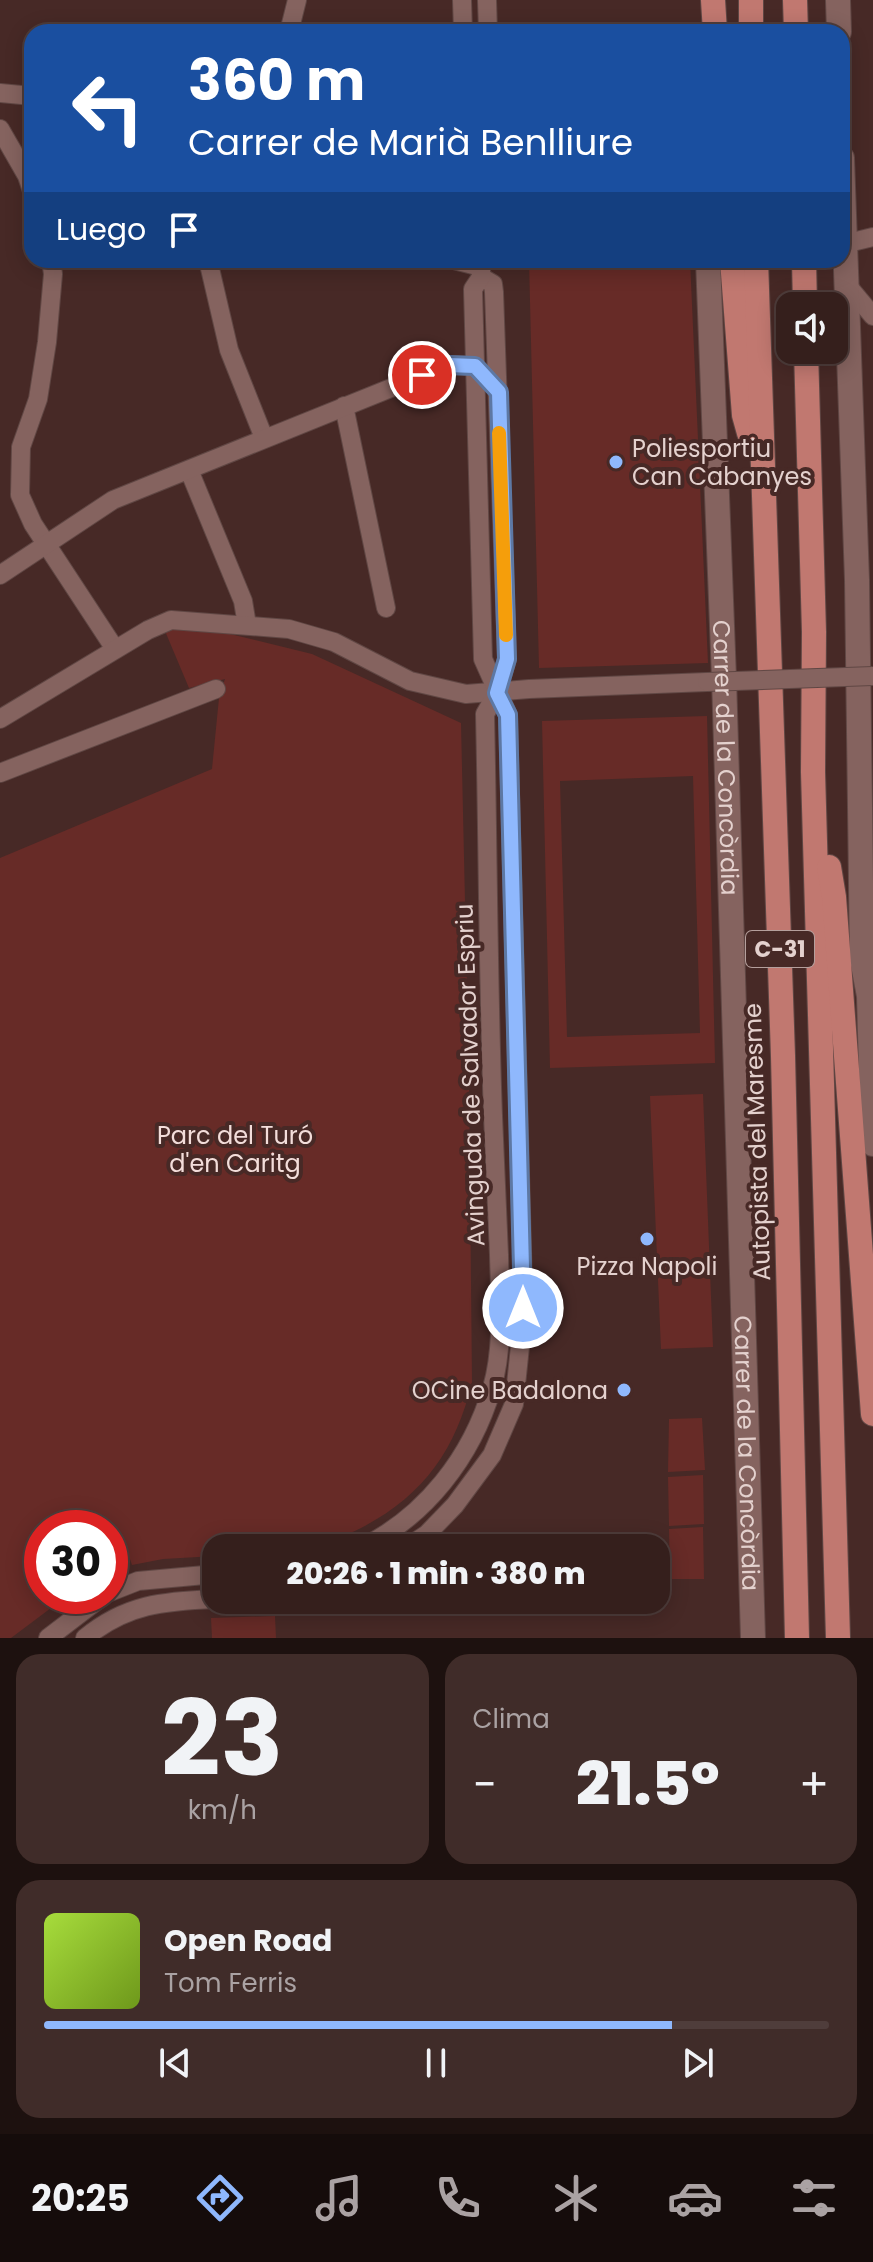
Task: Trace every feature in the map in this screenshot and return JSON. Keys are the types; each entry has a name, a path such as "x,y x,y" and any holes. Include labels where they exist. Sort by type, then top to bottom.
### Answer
{"highway":[{"path":"713,0 714,24"},
{"path":"751,0 751,24"},
{"path":"795,0 796,24"},
{"path":"733,268 744,415 762,483"},
{"name":"Autopista del Maresme","path":"756,268 783,1041 797,1638"},
{"path":"804,268 805,292"},
{"name":"C-31","path":"806,364 814,632 813,772 838,1638"},
{"path":"813,772 834,897 873,1414"}],"street":[{"path":"291,24 297,0"},
{"path":"462,0 463,24"},
{"path":"487,0 488,24"},
{"path":"706,0 706,24"},
{"path":"838,0 839,24"},
{"path":"0,93 24,95"},
{"path":"0,129 24,171"},
{"path":"850,243 873,237"},
{"path":"52,268 47,342 38,399 21,447 20,495 33,524 115,649"},
{"path":"210,268 229,350 264,438"},
{"name":"Avinguda de Salvador Espriu","path":"427,1534 455,1505 492,1455 514,1404 522,1327 519,1077 508,715 483,659 473,289 481,268"},
{"name":"Avinguda de Salvador Espriu","path":"383,1534 436,1493 463,1455 480,1423 493,1385 501,1330 492,1094 485,714 497,693 507,659 493,284 481,268"},
{"name":"Carrer de la Concòrdia","path":"708,268 753,1638"},
{"path":"846,268 868,924 862,959 869,996 873,1144"},
{"path":"847,285 873,316"},
{"path":"0,575 113,500 448,365 475,366 499,392"},
{"path":"344,406 386,608"},
{"path":"189,470 243,601 247,625"},
{"path":"0,718 115,649 171,620 289,629 334,642 410,681 466,694 873,676"},
{"path":"0,773 216,689"},
{"path":"128,1585 138,1581 202,1575"},
{"path":"85,1638 122,1614 150,1603 202,1600"},
{"path":"48,1638 79,1614"}],"green space":[{"name":"Poliesportiu Can Cabanyes","path":"529,268 690,268 708,663 539,668"},
{"name":"Parc del Turó d'en Caritg","path":"182,628 230,634 312,654 461,723 472,1382 457,1429 434,1468 402,1501 348,1534 202,1534 202,1557 132,1565 128,1553 128,1510 24,1510 24,1614 43,1614 11,1638 0,1638 0,858 212,769 219,698 225,679 189,688 165,631"},
{"path":"707,716 715,1063 550,1068 542,721","holes":["693,776 700,1033 567,1037 560,781"]},
{"path":"703,1094 713,1347 661,1349 650,1096"},
{"path":"702,1418 705,1470 668,1472 669,1419"},
{"path":"703,1475 704,1524 669,1526 668,1477"},
{"path":"703,1527 704,1579 670,1579 669,1529"},
{"path":"275,1616 276,1638 212,1638 211,1618"}],"slow traffic":[{"path":"499,433 506,635"}],"place":[{"name":"Poliesportiu Can Cabanyes","path":"616,462"},
{"name":"Pizza Napoli","path":"647,1239"},
{"name":"OCine Badalona","path":"624,1390"}],"route":[{"path":"422,375 448,365 475,366 499,392 507,659 497,693 508,715 523,1308"}]}
